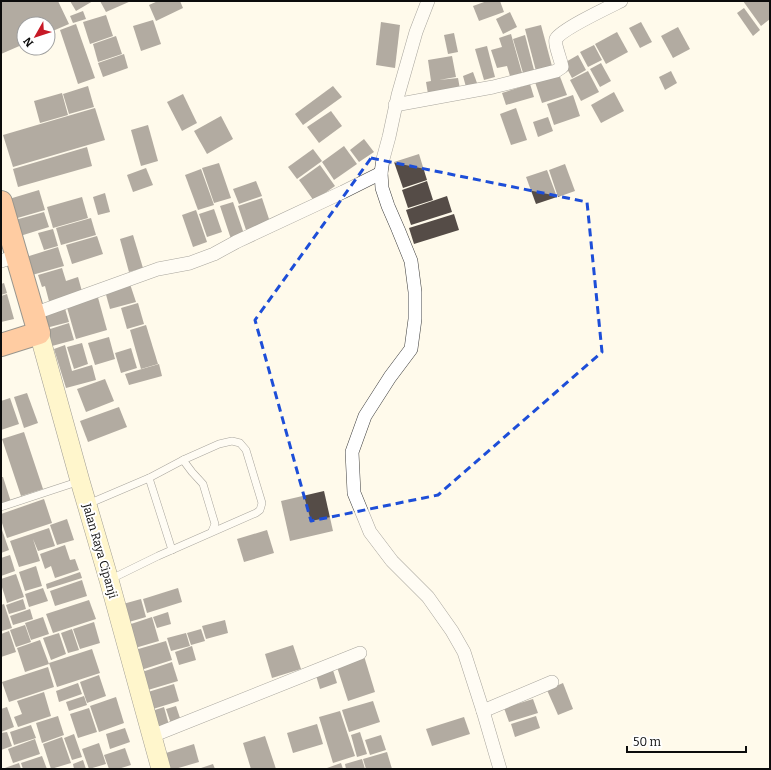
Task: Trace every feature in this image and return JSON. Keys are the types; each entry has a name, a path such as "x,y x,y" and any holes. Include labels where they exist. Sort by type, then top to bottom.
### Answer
{"highway":[{"path":"1,202 9,259 36,323 1,345"}],"main road":[{"name":"Jalan Raya Cipanji","path":"36,323 161,769"}],"street":[{"path":"428,1 416,32 396,105 381,173 382,188 388,206 411,261 415,319 411,349 390,376 365,416 352,452 354,493 370,532 392,561 428,597 452,631 464,652 500,769"},
{"path":"396,105 493,87 556,71 562,67 556,39 575,26 622,1"},
{"path":"36,323 158,269 190,263 214,254 381,173"},
{"path":"152,736 360,652"},
{"path":"483,711 552,682"}],"lane":[{"path":"87,505 149,478 208,448 232,441 240,444 246,450 262,503 260,510 256,513 109,580"},
{"path":"183,460 203,484 215,524 212,532"},
{"path":"149,478 172,550"},
{"path":"1,507 80,481"}],"highlighted area":[{"path":"371,158 587,202 602,352 438,495 311,521 255,320"}],"building":[{"path":"1,1 58,1 69,24 56,30 56,16 16,16 16,47 1,54"},
{"path":"70,1 93,1 76,11"},
{"path":"100,1 131,1 106,12"},
{"path":"158,1 180,1 183,8 156,21 149,5"},
{"path":"487,1 500,1 504,12 479,21 473,6"},
{"path":"743,1 770,1 770,19 761,26"},
{"path":"744,8 760,30 753,36 737,13"},
{"path":"83,11 86,19 73,23 70,16"},
{"path":"510,12 517,27 503,34 496,19"},
{"path":"106,15 113,36 90,44 83,22"},
{"path":"153,20 161,44 141,51 133,26"},
{"path":"381,22 400,25 395,68 376,65"},
{"path":"641,22 652,42 640,48 629,28"},
{"path":"76,24 95,78 78,84 60,30"},
{"path":"541,25 552,66 536,71 525,29"},
{"path":"678,27 690,49 673,58 661,36"},
{"path":"617,32 628,52 606,64 595,44"},
{"path":"454,33 458,52 448,54 444,35"},
{"path":"511,34 522,73 510,76 507,66 497,68 491,50 502,47 499,38"},
{"path":"525,35 534,70 523,73 513,39"},
{"path":"116,36 122,54 98,62 93,44"},
{"path":"594,45 602,60 588,67 580,52"},
{"path":"487,46 495,77 484,80 475,49"},
{"path":"124,54 128,68 103,77 98,63"},
{"path":"578,55 586,70 572,78 564,63"},
{"path":"452,56 456,77 439,80 458,78 460,89 428,94 426,82 431,81 428,60"},
{"path":"601,63 611,81 600,87 590,69"},
{"path":"588,71 599,92 581,101 570,80"},
{"path":"671,71 677,83 665,90 659,77"},
{"path":"473,72 477,83 466,87 463,76"},
{"path":"559,74 567,95 542,103 535,82"},
{"path":"530,84 534,97 506,105 502,93"},
{"path":"88,86 94,107 69,114 63,94"},
{"path":"333,86 342,97 303,125 295,114"},
{"path":"614,92 624,111 601,123 591,105"},
{"path":"62,93 68,115 40,123 34,101"},
{"path":"183,94 197,123 182,131 167,102"},
{"path":"573,95 580,116 554,125 547,104"},
{"path":"95,108 105,140 13,167 3,135"},
{"path":"516,108 527,140 511,145 500,114"},
{"path":"331,111 342,126 319,143 307,127"},
{"path":"221,116 233,139 207,154 194,131"},
{"path":"548,117 553,131 538,137 533,122"},
{"path":"148,125 158,161 141,166 131,130"},
{"path":"364,139 374,152 359,162 350,150"},
{"path":"344,146 357,164 334,180 322,162"},
{"path":"87,147 92,166 18,187 13,169"},
{"path":"313,149 322,161 297,179 288,167"},
{"path":"419,154 427,180 403,188 394,162"},
{"path":"219,163 231,198 214,203 202,168"},
{"path":"565,164 575,191 558,197 549,170"},
{"path":"320,165 335,186 314,201 299,180"},
{"path":"146,168 153,185 133,192 127,175"},
{"path":"201,169 214,205 198,210 185,175"},
{"path":"547,170 557,197 536,204 526,177"},
{"path":"256,181 262,196 239,204 233,189"},
{"path":"427,181 433,200 408,208 402,190"},
{"path":"39,190 45,210 14,219 9,199"},
{"path":"105,193 110,212 98,215 93,197"},
{"path":"447,196 452,212 411,225 406,210"},
{"path":"82,197 88,218 53,228 47,207"},
{"path":"262,198 270,222 246,230 238,206"},
{"path":"233,202 244,234 231,239 220,206"},
{"path":"214,209 222,232 207,237 199,214"},
{"path":"196,210 207,242 193,247 182,215"},
{"path":"44,212 49,227 20,236 15,220"},
{"path":"454,214 459,230 414,244 409,228"},
{"path":"91,218 96,235 61,245 56,228"},
{"path":"53,229 58,246 44,250 38,233"},
{"path":"133,235 143,268 129,272 120,239"},
{"path":"97,236 103,254 72,264 66,245"},
{"path":"58,247 64,266 32,275 26,257"},
{"path":"62,268 66,281 78,277 83,295 50,305 45,286 42,287 38,275"},
{"path":"4,283 7,293 1,295 1,284"},
{"path":"130,284 136,302 110,309 105,291"},
{"path":"7,294 14,319 1,322 1,296"},
{"path":"97,294 107,330 76,339 66,304"},
{"path":"138,303 144,324 127,329 121,308"},
{"path":"64,305 69,322 46,328 41,311"},
{"path":"69,323 74,340 52,346 47,330"},
{"path":"146,325 158,364 141,369 130,330"},
{"path":"109,337 115,359 95,365 88,343"},
{"path":"82,343 88,364 74,369 67,347"},
{"path":"65,345 72,371 92,365 96,380 66,388 54,349"},
{"path":"131,348 137,368 121,373 115,353"},
{"path":"159,364 162,376 129,385 125,374"},
{"path":"105,379 114,401 86,412 77,389"},
{"path":"27,393 38,423 24,428 14,397"},
{"path":"10,398 19,424 1,430 1,401"},
{"path":"119,407 127,427 88,442 80,421"},
{"path":"24,432 43,489 21,496 2,439"},
{"path":"1,477 3,477 11,502 1,506"},
{"path":"324,491 333,531 290,541 281,501"},
{"path":"44,499 52,523 7,538 1,520 1,514"},
{"path":"67,519 74,540 57,545 50,525"},
{"path":"1,527 9,550 1,553"},
{"path":"49,528 55,546 38,551 33,539 40,561 19,567 10,541"},
{"path":"267,530 274,553 244,562 237,539"},
{"path":"65,545 70,560 75,559 79,570 55,578 51,566 45,569 40,554"},
{"path":"10,555 15,571 1,576 1,558"},
{"path":"36,566 42,586 25,591 19,572"},
{"path":"80,572 82,578 47,589 46,584"},
{"path":"16,574 24,597 7,603 1,584 1,579"},
{"path":"82,580 87,596 55,606 50,591"},
{"path":"43,588 48,601 29,607 25,594"},
{"path":"178,588 182,602 147,613 143,599"},
{"path":"23,599 26,609 9,614 6,605"},
{"path":"141,599 146,617 129,622 123,604"},
{"path":"89,600 96,619 53,633 46,614"},
{"path":"4,604 12,628 2,631 1,605"},
{"path":"30,609 33,619 13,625 10,616"},
{"path":"168,612 171,624 157,628 153,617"},
{"path":"43,617 49,634 31,640 25,623"},
{"path":"152,617 159,641 135,648 128,625"},
{"path":"225,620 228,633 206,639 202,626"},
{"path":"94,622 100,643 80,649 73,629"},
{"path":"25,625 31,642 16,647 10,630"},
{"path":"72,629 79,650 68,653 61,633"},
{"path":"201,629 205,641 191,645 187,633"},
{"path":"9,631 16,652 1,657 1,634"},
{"path":"59,633 66,654 51,660 43,638"},
{"path":"186,633 190,646 171,651 167,638"},
{"path":"40,640 49,664 25,672 17,648"},
{"path":"166,641 172,660 141,670 135,650"},
{"path":"293,645 301,669 272,678 265,654"},
{"path":"192,646 196,660 179,665 175,652"},
{"path":"92,649 100,673 57,687 49,663"},
{"path":"364,656 375,692 348,701 336,664"},
{"path":"172,662 178,681 148,690 142,672"},
{"path":"48,667 54,687 9,702 2,682"},
{"path":"332,667 337,683 320,689 315,672"},
{"path":"99,675 106,696 87,703 80,682"},
{"path":"78,683 82,694 59,702 56,691"},
{"path":"563,683 573,709 558,715 547,690"},
{"path":"174,684 179,701 153,709 148,692"},
{"path":"44,692 51,716 18,727 14,717 22,714 17,701"},
{"path":"84,696 87,705 69,711 66,702"},
{"path":"116,697 124,723 99,732 90,706"},
{"path":"533,699 538,713 509,722 504,708"},
{"path":"373,701 380,722 349,732 342,710"},
{"path":"176,706 181,721 171,724 166,709"},
{"path":"7,707 14,727 1,732 1,709"},
{"path":"164,707 169,725 157,728 152,711"},
{"path":"89,708 97,732 78,738 70,714"},
{"path":"340,711 355,756 333,763 319,717"},
{"path":"58,716 64,735 42,743 36,723"},
{"path":"536,716 540,728 515,737 511,724"},
{"path":"464,717 470,734 432,746 426,729"},
{"path":"317,724 323,744 293,753 287,733"},
{"path":"31,725 36,738 14,745 10,732"},
{"path":"125,728 130,742 110,749 106,734"},
{"path":"7,732 12,746 1,750 1,733"},
{"path":"360,732 367,754 357,757 351,735"},
{"path":"74,734 82,757 72,760 64,738"},
{"path":"381,735 386,750 370,755 365,740"},
{"path":"265,736 276,769 251,769 243,743"},
{"path":"62,737 71,763 51,769 43,744"},
{"path":"35,739 40,754 13,763 8,749"},
{"path":"99,743 106,764 89,769 82,749"},
{"path":"194,744 199,762 171,769 166,753"},
{"path":"125,748 131,765 118,769 109,769 104,755"},
{"path":"387,752 392,769 366,769 363,759"},
{"path":"42,756 47,769 23,769 21,763"},
{"path":"362,759 365,769 346,769 345,764"},
{"path":"83,760 86,769 74,769 73,764"},
{"path":"19,763 21,769 2,769"},
{"path":"341,763 343,769 327,768"},
{"path":"213,764 215,769 198,769"}]}
